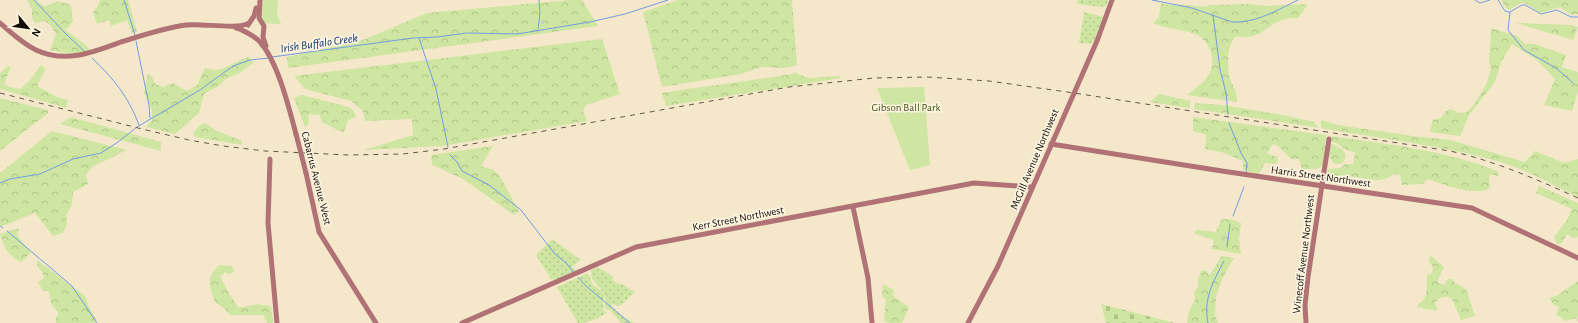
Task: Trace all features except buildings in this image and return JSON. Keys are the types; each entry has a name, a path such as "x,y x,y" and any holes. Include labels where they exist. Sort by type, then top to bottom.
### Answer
{"street":[{"name":"Cabarrus Avenue West","path":"258,0 259,17 264,26 263,38 286,95 319,232 376,323"},
{"name":"Cabarrus Avenue West","path":"258,0 255,13 247,30 267,50"},
{"name":"McGill Avenue Northwest","path":"968,323 995,274 1097,41 1112,0"},
{"path":"0,23 32,48 50,55 64,57 90,53 162,29 176,26 204,24 232,26 244,25 256,20 261,22"},
{"path":"232,26 252,36 260,36 263,32"},
{"name":"Winecoff Avenue Northwest","path":"1306,323 1305,305 1329,139"},
{"name":"Harris Street Northwest","path":"1051,144 1472,208 1578,258"},
{"path":"270,159 268,223 277,323"},
{"name":"Kerr Street Northwest","path":"462,323 636,247 974,183 1032,187"},
{"path":"853,207 868,278 872,323"}],"green space":[{"path":"27,0 37,0 43,6 59,2 71,5 73,21 65,30 85,44 90,50 80,53 70,53 50,50 56,34 50,25 45,21 35,23 32,18 32,10"},
{"path":"100,0 128,0 137,32 132,33 127,20 111,26 109,20 97,24 93,12"},
{"path":"261,0 278,0 277,15 281,23 280,24 264,23 261,20"},
{"path":"582,0 598,26 288,68 287,57 363,40 427,13"},
{"path":"678,0 792,0 797,65 785,68 762,67 741,74 662,87 643,12"},
{"path":"1079,0 1108,0 1106,6 1100,7 1078,4 1076,2"},
{"path":"1501,0 1578,0 1578,14 1571,15 1560,7 1540,13 1525,3 1521,3 1509,10"},
{"path":"1161,3 1169,5 1190,5 1202,7 1210,5 1250,4 1266,6 1307,4 1298,18 1290,18 1279,21 1258,34 1245,37 1237,36 1233,40 1229,49 1228,67 1230,78 1235,89 1237,102 1187,95 1208,77 1212,65 1210,50 1199,36 1153,23 1159,17"},
{"path":"1082,11 1103,17 1095,39 1091,44 1079,43 1084,14"},
{"path":"1516,23 1572,25 1578,27 1573,40"},
{"path":"1491,28 1517,36 1525,44 1535,44 1566,55 1562,67 1578,72 1578,91 1572,111 1544,105 1555,79 1537,60 1512,44 1501,62 1495,82 1469,115 1460,136 1430,132 1433,120 1441,118 1445,112 1450,109 1461,113 1467,112 1473,106 1486,85 1491,70 1489,63"},
{"path":"602,39 620,94 586,105 583,111 587,121 443,146 364,150 413,135 412,119 365,121 363,111 351,101 305,89 294,76"},
{"path":"249,57 253,63 238,74 227,78 220,85 204,94 199,113 175,134 146,127 152,120 152,110 144,92 148,73 152,77 155,84 163,87 172,83 187,91 197,85 205,68 219,70"},
{"path":"8,66 11,67 4,84 9,87 20,89 30,80 40,66 43,66 45,70 37,86 57,97 68,100 66,108 0,89 0,73"},
{"path":"796,73 808,78 840,76 841,78 666,106 662,93 763,79"},
{"name":"Gibson Ball Park","path":"924,87 930,165 910,170 877,88"},
{"path":"1159,94 1191,101 1189,108 1150,102"},
{"path":"302,95 345,106 352,109 356,116 348,120 344,132 341,132 322,122 320,115 308,114 309,123 305,127 294,98"},
{"path":"0,98 48,110 48,113 0,151"},
{"path":"1195,103 1223,105 1283,115 1314,122 1319,128 1194,109"},
{"path":"71,117 161,142 161,151 60,124"},
{"path":"1193,117 1326,135 1323,165 1317,169 1302,169 1299,159 1291,159 1278,146 1273,144 1267,153 1277,157 1278,162 1275,164 1265,163 1259,174 1243,170 1243,161 1221,152 1205,149 1206,135 1193,131"},
{"path":"1321,120 1338,125 1450,140 1525,162 1535,151 1564,163 1578,159 1578,197 1530,173 1500,162 1456,151 1321,128"},
{"path":"205,123 217,131 242,141 242,145 195,137 193,133 199,126"},
{"path":"52,131 127,150 92,167 86,175 88,184 73,192 72,205 66,215 67,225 63,233 53,236 35,213 0,227 0,173"},
{"path":"1331,136 1436,153 1477,164 1499,173 1498,176 1491,174 1489,177 1490,188 1476,191 1458,189 1427,179 1423,184 1402,185 1400,175 1393,174 1381,180 1352,176 1338,176 1336,182 1326,178 1328,169 1341,168 1345,164 1353,164 1355,152 1346,150 1330,141"},
{"path":"1331,144 1344,151 1345,157 1341,164 1334,164 1329,156"},
{"path":"493,146 481,166 493,170 499,175 519,211 514,215 463,179 432,165 431,155"},
{"path":"1539,186 1578,203 1578,237 1573,238 1567,234 1561,244 1556,244 1554,237 1567,220 1572,209 1536,193"},
{"path":"1221,220 1234,220 1241,223 1239,240 1241,254 1212,249 1214,241 1212,239 1195,234 1195,231 1198,230 1216,232"},
{"path":"19,228 17,235 31,253 21,262 7,251 0,234"},
{"path":"552,239 581,260 572,266 575,271 555,280 551,279 536,255"},
{"path":"1430,255 1444,267 1438,282 1444,285 1448,279 1452,279 1455,283 1466,289 1475,316 1461,320 1452,299 1448,297 1443,297 1437,300 1435,304 1438,310 1417,307 1425,296 1427,289 1427,276 1432,273 1433,267 1429,262"},
{"path":"1221,256 1234,258 1222,279 1216,297 1215,315 1218,323 1187,323 1189,311 1195,300 1194,292 1198,287 1198,279 1201,271 1206,270 1209,275"},
{"path":"37,260 85,296 96,319 95,323 56,323 58,312 51,304 49,291 43,291 38,282 44,278 37,265"},
{"path":"220,265 232,266 234,272 229,274 225,272 220,276 228,292 239,308 257,304 271,306 273,323 267,323 263,315 230,315 225,309 215,302 211,291 210,278 215,269"},
{"path":"598,267 613,277 612,280 635,292 620,306 610,304 621,316 635,323 621,323 610,310 605,308 605,304 607,302 605,300 605,295 595,283 591,275 591,270"},
{"path":"586,274 589,275 593,285 602,291 604,295 603,310 606,312 609,311 594,320 578,323 557,287"},
{"path":"1578,281 1578,322 1577,318 1565,321 1556,315 1559,307 1553,304 1549,298 1558,295"},
{"path":"883,284 894,290 893,296 909,307 902,323 889,323 884,321 886,299 882,296"},
{"path":"1101,304 1175,323 1106,323"}],"waterway":[{"path":"34,0 85,52"},
{"path":"124,0 135,35"},
{"path":"538,29 540,14 539,0"},
{"name":"Irish Buffalo Creek","path":"272,57 413,38 437,37 467,33 517,34 590,22 625,14 668,0"},
{"path":"1152,0 1192,8 1232,22 1241,22 1258,18 1298,0"},
{"path":"1475,0 1480,3 1490,0"},
{"path":"1498,0 1505,11 1509,12"},
{"path":"1510,12 1522,5 1525,5 1541,14 1557,10 1571,17 1578,17"},
{"path":"1510,12 1508,30 1524,50 1556,68 1573,83"},
{"path":"1213,15 1228,114"},
{"path":"419,38 436,89 448,147"},
{"path":"136,41 149,105 150,118"},
{"path":"92,58 120,88 139,125"},
{"name":"Irish Buffalo Creek","path":"0,183 10,179 40,174 73,159 101,153 137,127 200,90 233,66 250,60 269,58"},
{"path":"1229,123 1241,153 1247,163 1246,172"},
{"path":"450,155 457,162 462,171 489,185 521,210 554,253 567,264 573,272"},
{"path":"1233,216 1244,187"},
{"path":"1227,247 1230,224"},
{"path":"7,231 72,286 97,323"},
{"path":"1208,323 1208,298 1224,261"},
{"path":"578,277 586,286 630,323"}],"railway":[{"path":"0,93 189,140 265,151 348,155 403,154 444,149 789,87 874,78 927,77 989,81 1450,151 1499,165 1531,177 1578,198"}]}
